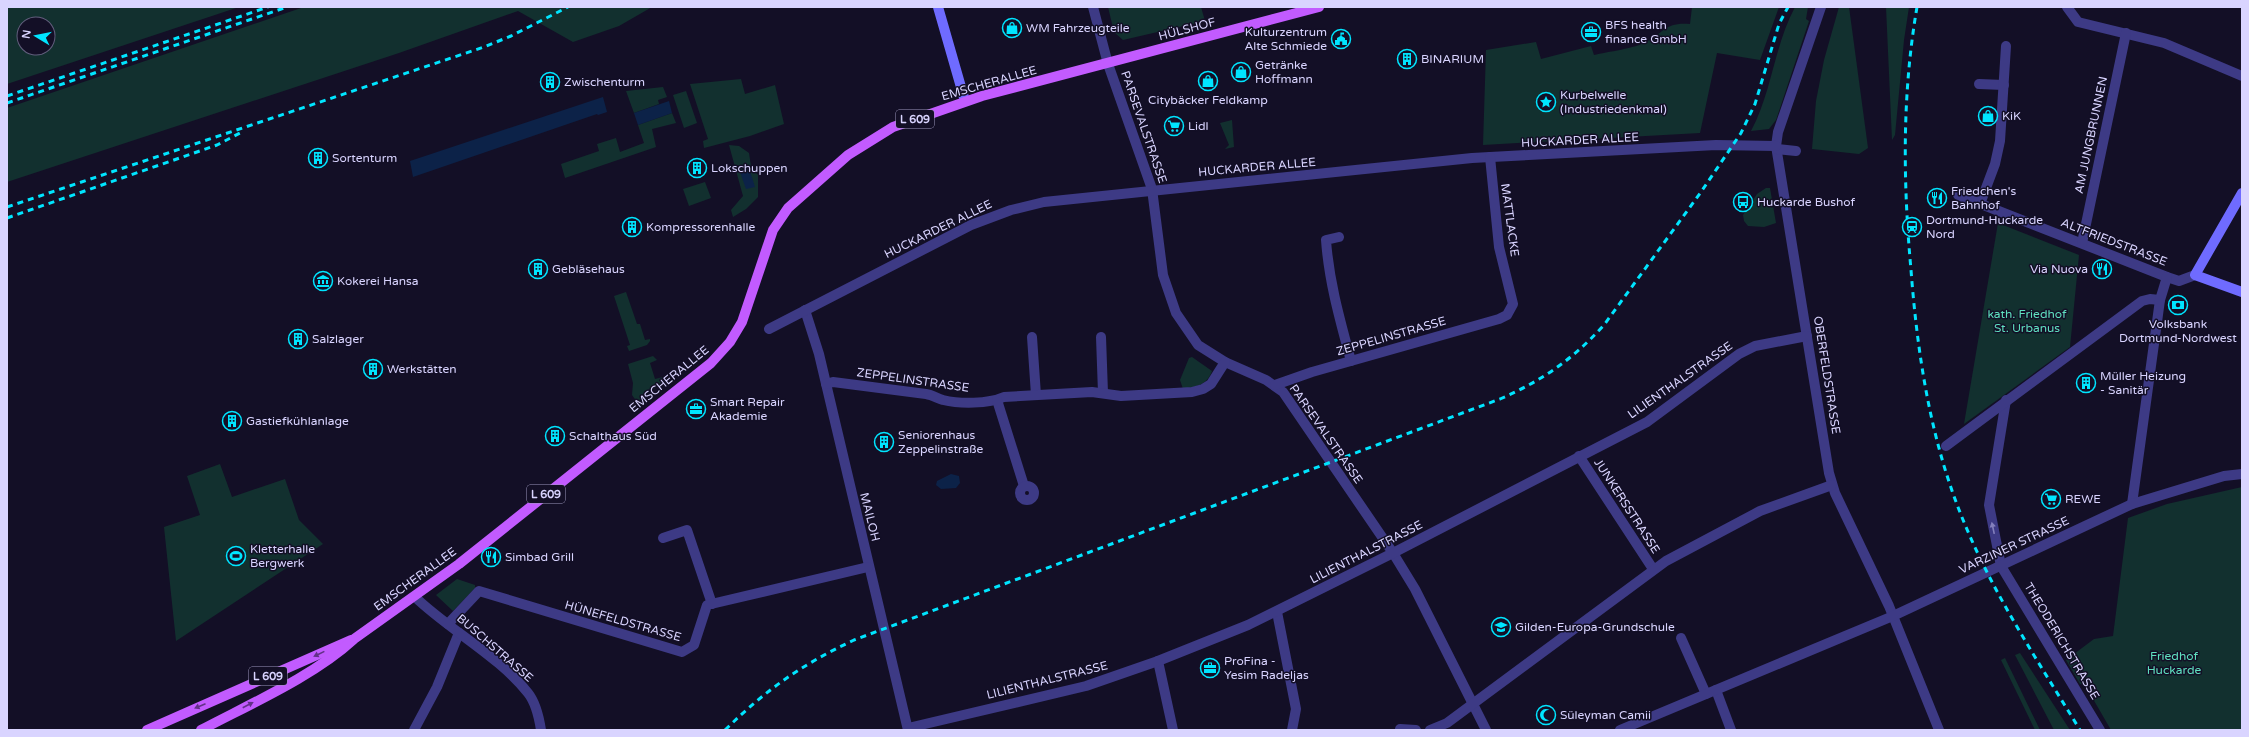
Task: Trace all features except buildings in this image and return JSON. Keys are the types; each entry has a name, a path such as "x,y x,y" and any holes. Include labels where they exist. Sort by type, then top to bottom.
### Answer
{"main road":[{"path":"938,7 965,101"},
{"name":"HÜLSHOF","path":"1108,64 1319,7"},
{"name":"EMSCHERALLEE","path":"147,730 354,638 415,597 459,564 711,363 721,352 742,322 773,230 788,208 848,155 886,131 965,101 1108,64"},
{"path":"2242,193 2195,275 2242,292"},
{"name":"EMSCHERALLEE","path":"201,730 312,669 340,652 354,638"}],"street":[{"name":"PARSEVALSTRASSE","path":"1093,7 1108,64 1152,189 1163,275 1176,313 1198,345 1225,362 1275,385 1283,392 1393,553 1414,589 1486,730"},
{"path":"2067,7 2078,22 2126,33 2181,49 2242,76"},
{"name":"OBERFELDSTRASSE","path":"1819,8 1778,132 1777,147 1807,336 1832,485 1893,616 1939,730"},
{"name":"AM JUNGBRUNNEN","path":"2082,243 2126,33"},
{"path":"1980,204 2000,144 2006,46"},
{"path":"1979,84 2004,85"},
{"name":"HUCKARDER ALLEE","path":"769,328 972,225 998,214 1024,206 1063,198 1490,158 1716,145 1777,147 1796,151"},
{"name":"MATTLACKE","path":"1490,158 1497,239 1512,297 1511,310"},
{"name":"ALTFRIEDSTRASSE","path":"1958,195 2167,277 2179,281 2195,275"},
{"path":"1340,237 1326,240 1328,266 1332,292 1351,360"},
{"path":"2132,504 2160,300 2167,277"},
{"path":"1946,446 2006,400 2142,301 2150,299 2160,300"},
{"name":"MAILOH","path":"805,310 826,384 868,566 908,729"},
{"name":"ZEPPELINSTRASSE","path":"1275,385 1351,360 1499,319 1507,315 1511,310"},
{"name":"LILIENTHALSTRASSE","path":"908,729 1086,686 1218,638 1277,612 1647,422 1738,354 1755,346 1807,336"},
{"path":"1032,337 1036,395"},
{"path":"1101,337 1103,393"},
{"name":"ZEPPELINSTRASSE","path":"826,384 833,382 931,395 944,400 968,402 997,400 1004,397 1036,395 1103,393 1121,396 1203,389 1218,376 1225,362"},
{"path":"997,400 1024,486"},
{"name":"THEODERICHSTRASSE","path":"2006,400 1988,505 2001,566 2100,730"},
{"name":"JUNKERSSTRASSE","path":"1579,456 1653,570"},
{"name":"VARZINER STRASSE","path":"1620,730 1893,616 2132,504 2224,476 2242,474"},
{"path":"1430,730 1447,723 1653,570 1760,511 1832,485"},
{"path":"663,538 687,530 712,604 868,566"},
{"name":"HÜNEFELDSTRASSE","path":"448,624 479,591 682,652 694,645 707,606 712,604"},
{"name":"BUSCHSTRASSE","path":"415,597 508,673 528,693 539,716 541,730"},
{"path":"1277,612 1296,709 1292,730"},
{"path":"414,730 438,687 459,633"},
{"path":"1681,638 1731,730"},
{"path":"1158,661 1173,730"},
{"path":"1400,729 1416,730"}],"green space":[{"path":"7,7 239,7 7,84"},
{"path":"304,7 652,7 619,26 573,42 518,11 399,53 7,182 7,108"},
{"path":"1108,7 1201,7 1205,21 1123,40 1114,32"},
{"path":"1692,7 1779,7 1760,60 1717,53 1700,133 1483,145 1486,50 1536,42 1541,59 1591,46 1594,55 1621,50 1646,42 1670,26 1690,24"},
{"path":"1795,7 1808,7 1806,19 1809,21 1776,120 1769,129 1751,131 1764,101 1782,37"},
{"path":"1839,7 1849,7 1868,148 1859,154 1812,149 1816,101 1824,60"},
{"path":"1886,7 1909,7 1904,40 1895,135 1892,140"},
{"path":"741,79 745,94 775,85 784,124 750,136 704,148 703,141 708,139 690,84"},
{"path":"663,87 667,97 658,100 659,104 634,113 626,91"},
{"path":"686,91 697,123 684,128 673,95"},
{"path":"672,113 676,123 652,129 656,147 565,178 561,164 599,151 597,144 616,138 620,152 644,143 638,125"},
{"path":"1232,120 1234,147 1225,149 1229,145 1220,123"},
{"path":"729,145 739,146 749,153 751,166 758,175 758,197 746,209 733,217 731,210 743,196"},
{"path":"705,182 711,198 689,206 683,189"},
{"path":"1766,188 1770,188 1776,223 1764,227 1748,226 1744,221 1743,215 1757,194"},
{"name":"kath. Friedhof St. Urbanus","path":"1998,223 2079,255 2070,347 1964,424"},
{"path":"626,292 637,324 640,324 645,340 650,339 647,345 629,351 627,346 630,345 614,296"},
{"path":"653,356 657,360 650,363 655,379 663,377 664,381 637,402 632,395 633,383 628,364"},
{"path":"1192,357 1212,371 1210,376 1204,382 1197,386 1183,389 1180,380 1189,358"},
{"name":"Kletterhalle Bergwerk","path":"220,464 232,497 285,479 299,520 323,544 176,641 164,527 200,515 187,476"},
{"name":"Friedhof Huckarde","path":"2242,487 2242,730 2111,730 2085,685 2080,684 2066,660 2094,639 2113,636 2128,518 2167,504"},
{"path":"457,579 475,585 475,588 453,611 436,595"},
{"path":"2020,653 2070,730 2054,730 2015,655"},
{"path":"2005,658 2040,730 2035,730 2001,660"}],"water":[{"path":"603,97 607,112 597,114 413,177 410,161"},
{"path":"669,101 672,113 638,125 634,113"},
{"path":"749,168 755,187 746,189 740,172"},
{"path":"951,474 959,476 960,483 956,488 941,489 936,485 937,481"}],"railway":[{"path":"7,96 268,7"},
{"path":"7,103 287,7"},
{"path":"7,207 484,47 511,36 568,7"},
{"path":"725,730 755,702 785,679 817,659 854,640 1500,399 1516,392 1556,368 1580,349 1604,325 1701,192 1741,133 1755,104 1779,24 1788,7"},
{"path":"1917,7 1912,40 1906,105 1906,204 1918,338 1936,438 1956,502 1981,560 2021,634 2080,730"},
{"path":"7,218 217,145 242,132"}],"place":[{"name":"WM Fahrzeugteile","path":"1012,28"},
{"name":"BFS health finance GmbH","path":"1591,32"},
{"name":"Kulturzentrum Alte Schmiede","path":"1341,39"},
{"name":"BINARIUM","path":"1407,59"},
{"name":"Getränke Hoffmann","path":"1241,72"},
{"name":"Citybäcker Feldkamp","path":"1208,81"},
{"name":"Zwischenturm","path":"550,82"},
{"name":"Kurbelwelle (Industriedenkmal)","path":"1546,102"},
{"name":"KiK","path":"1988,116"},
{"name":"Lidl","path":"1174,126"},
{"name":"Sortenturm","path":"318,158"},
{"name":"Lokschuppen","path":"697,168"},
{"name":"Friedchen's Bahnhof","path":"1937,198"},
{"name":"Huckarde Bushof","path":"1743,202"},
{"name":"Kompressorenhalle","path":"632,227"},
{"name":"Dortmund-Huckarde Nord","path":"1912,227"},
{"name":"Gebläsehaus","path":"538,269"},
{"name":"Via Nuova","path":"2102,269"},
{"name":"Kokerei Hansa","path":"323,281"},
{"name":"Volksbank Dortmund-Nordwest","path":"2178,305"},
{"name":"Salzlager","path":"298,339"},
{"name":"Werkstätten","path":"373,369"},
{"name":"Müller Heizung - Sanitär","path":"2086,383"},
{"name":"Smart Repair Akademie","path":"696,409"},
{"name":"Gastiefkühlanlage","path":"232,421"},
{"name":"Schalthaus Süd","path":"555,436"},
{"name":"Seniorenhaus Zeppelinstraße","path":"884,442"},
{"name":"REWE","path":"2051,499"},
{"name":"Kletterhalle Bergwerk","path":"236,556"},
{"name":"Simbad Grill","path":"491,557"},
{"name":"Gilden-Europa-Grundschule","path":"1501,627"},
{"name":"ProFina - Yesim Radeljas","path":"1210,668"},
{"name":"Süleyman Camii","path":"1546,715"}]}
